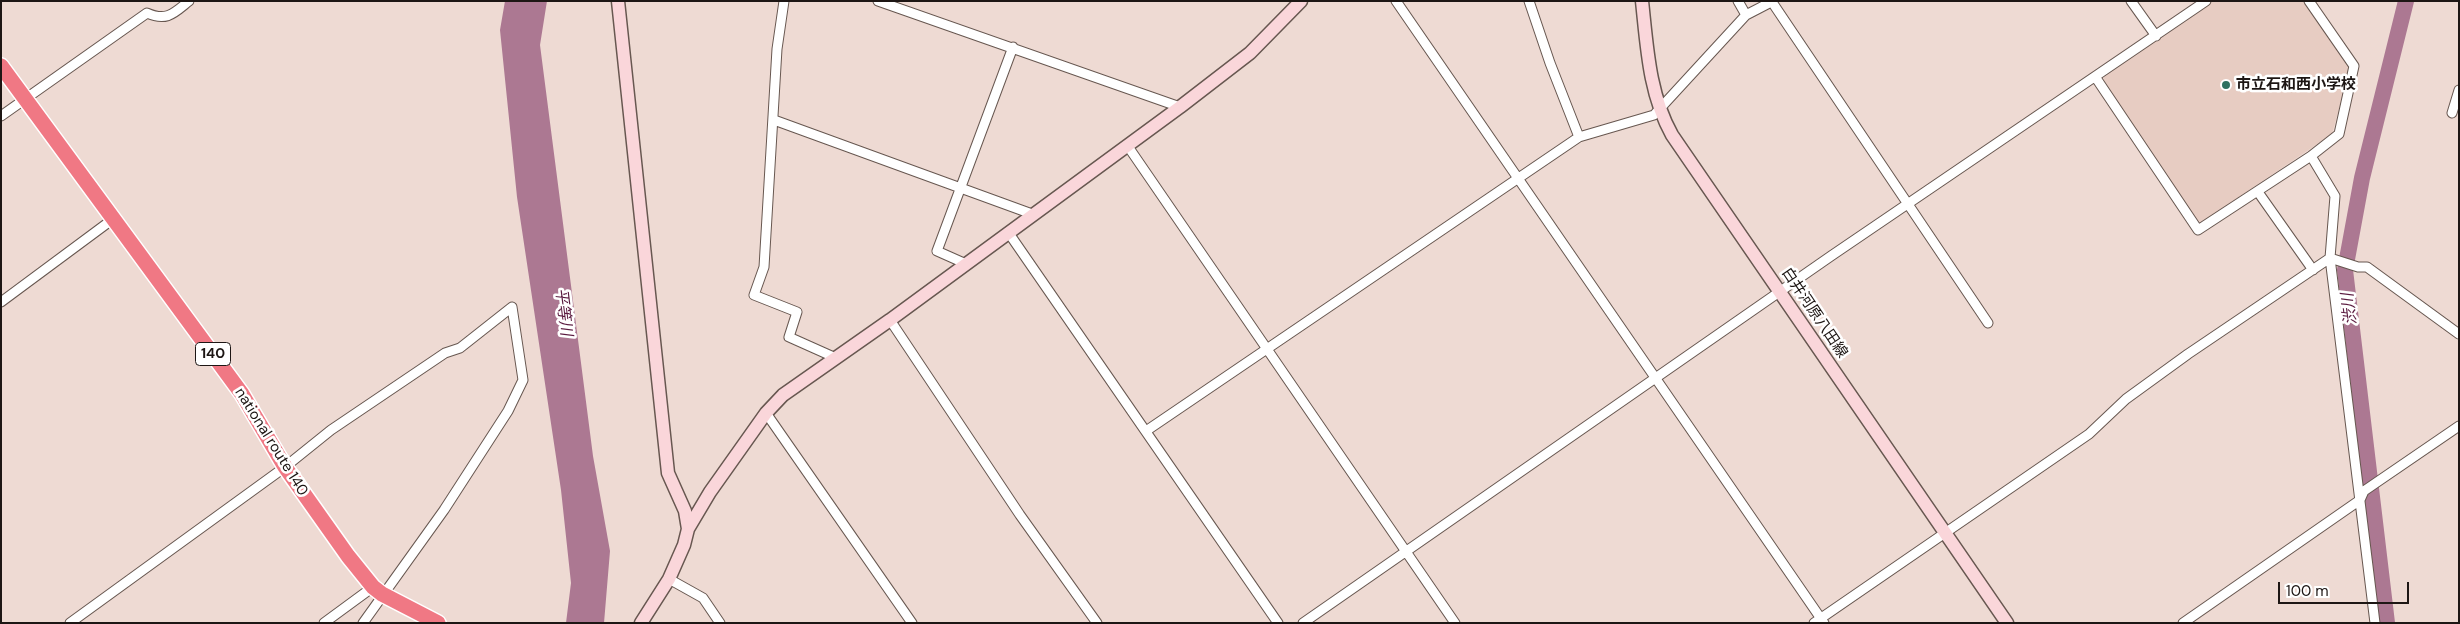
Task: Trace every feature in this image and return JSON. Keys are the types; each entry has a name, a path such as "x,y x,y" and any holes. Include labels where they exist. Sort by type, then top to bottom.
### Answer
{"highway":[{"name":"national route 140","path":"1,66 242,394 285,467 348,556 377,590 436,622"}],"street":[{"path":"1,116 148,13 158,18 171,15 189,1"},
{"path":"618,1 668,473 686,511 688,530"},
{"path":"784,1 777,48 764,267 754,295 797,312 790,337 836,358"},
{"path":"878,1 1180,107"},
{"path":"641,623 670,579 688,530 715,485 766,413 782,395 890,320 1180,107 1250,53 1301,1"},
{"path":"1396,1 1820,621 2090,434 2126,399 2188,354 2313,270 2334,260 2358,267 2367,267 2459,334"},
{"path":"1529,1 1550,64 1579,137"},
{"name":"白井河原八田線","path":"1642,1 1652,81 1660,108 1672,135 2006,623"},
{"path":"1738,1 1746,15"},
{"path":"2131,1 2156,36"},
{"path":"1303,623 1655,378 2206,1"},
{"path":"2096,78 2198,230 2311,156 2339,134 2354,66 2309,1"},
{"path":"1146,431 1579,137 1654,115 1746,15 1772,2 1988,323"},
{"path":"964,264 937,251 1013,47"},
{"path":"2452,113 2459,90"},
{"path":"774,120 1032,214"},
{"path":"1127,145 1455,623"},
{"path":"2311,156 2335,196 2334,260 2375,623"},
{"path":"2258,192 2313,270"},
{"path":"1,302 113,219"},
{"path":"1008,232 1278,623"},
{"path":"70,623 285,467 331,430 444,353 460,348 512,307 523,380 508,411 444,510 377,590 363,623"},
{"path":"890,320 1020,515 1097,623"},
{"path":"766,413 912,623"},
{"path":"2183,623 2362,496 2381,479 2459,426"},
{"path":"670,579 702,598 720,623"},
{"path":"324,623 377,590"}],"shaded area":[{"path":"2212,1 2304,1 2350,69 2332,134 2202,222 2196,221 2103,81 2105,75"}],"water":[{"name":"平等川","path":"505,1 547,1 540,45 593,456 610,551 604,623 566,623 571,583 561,490 517,197 500,30"}],"waterway":[{"name":"渋川","path":"2387,623 2345,270 2362,178 2406,1"}],"place":[{"name":"市立石和西小学校","path":"2226,85"}]}
